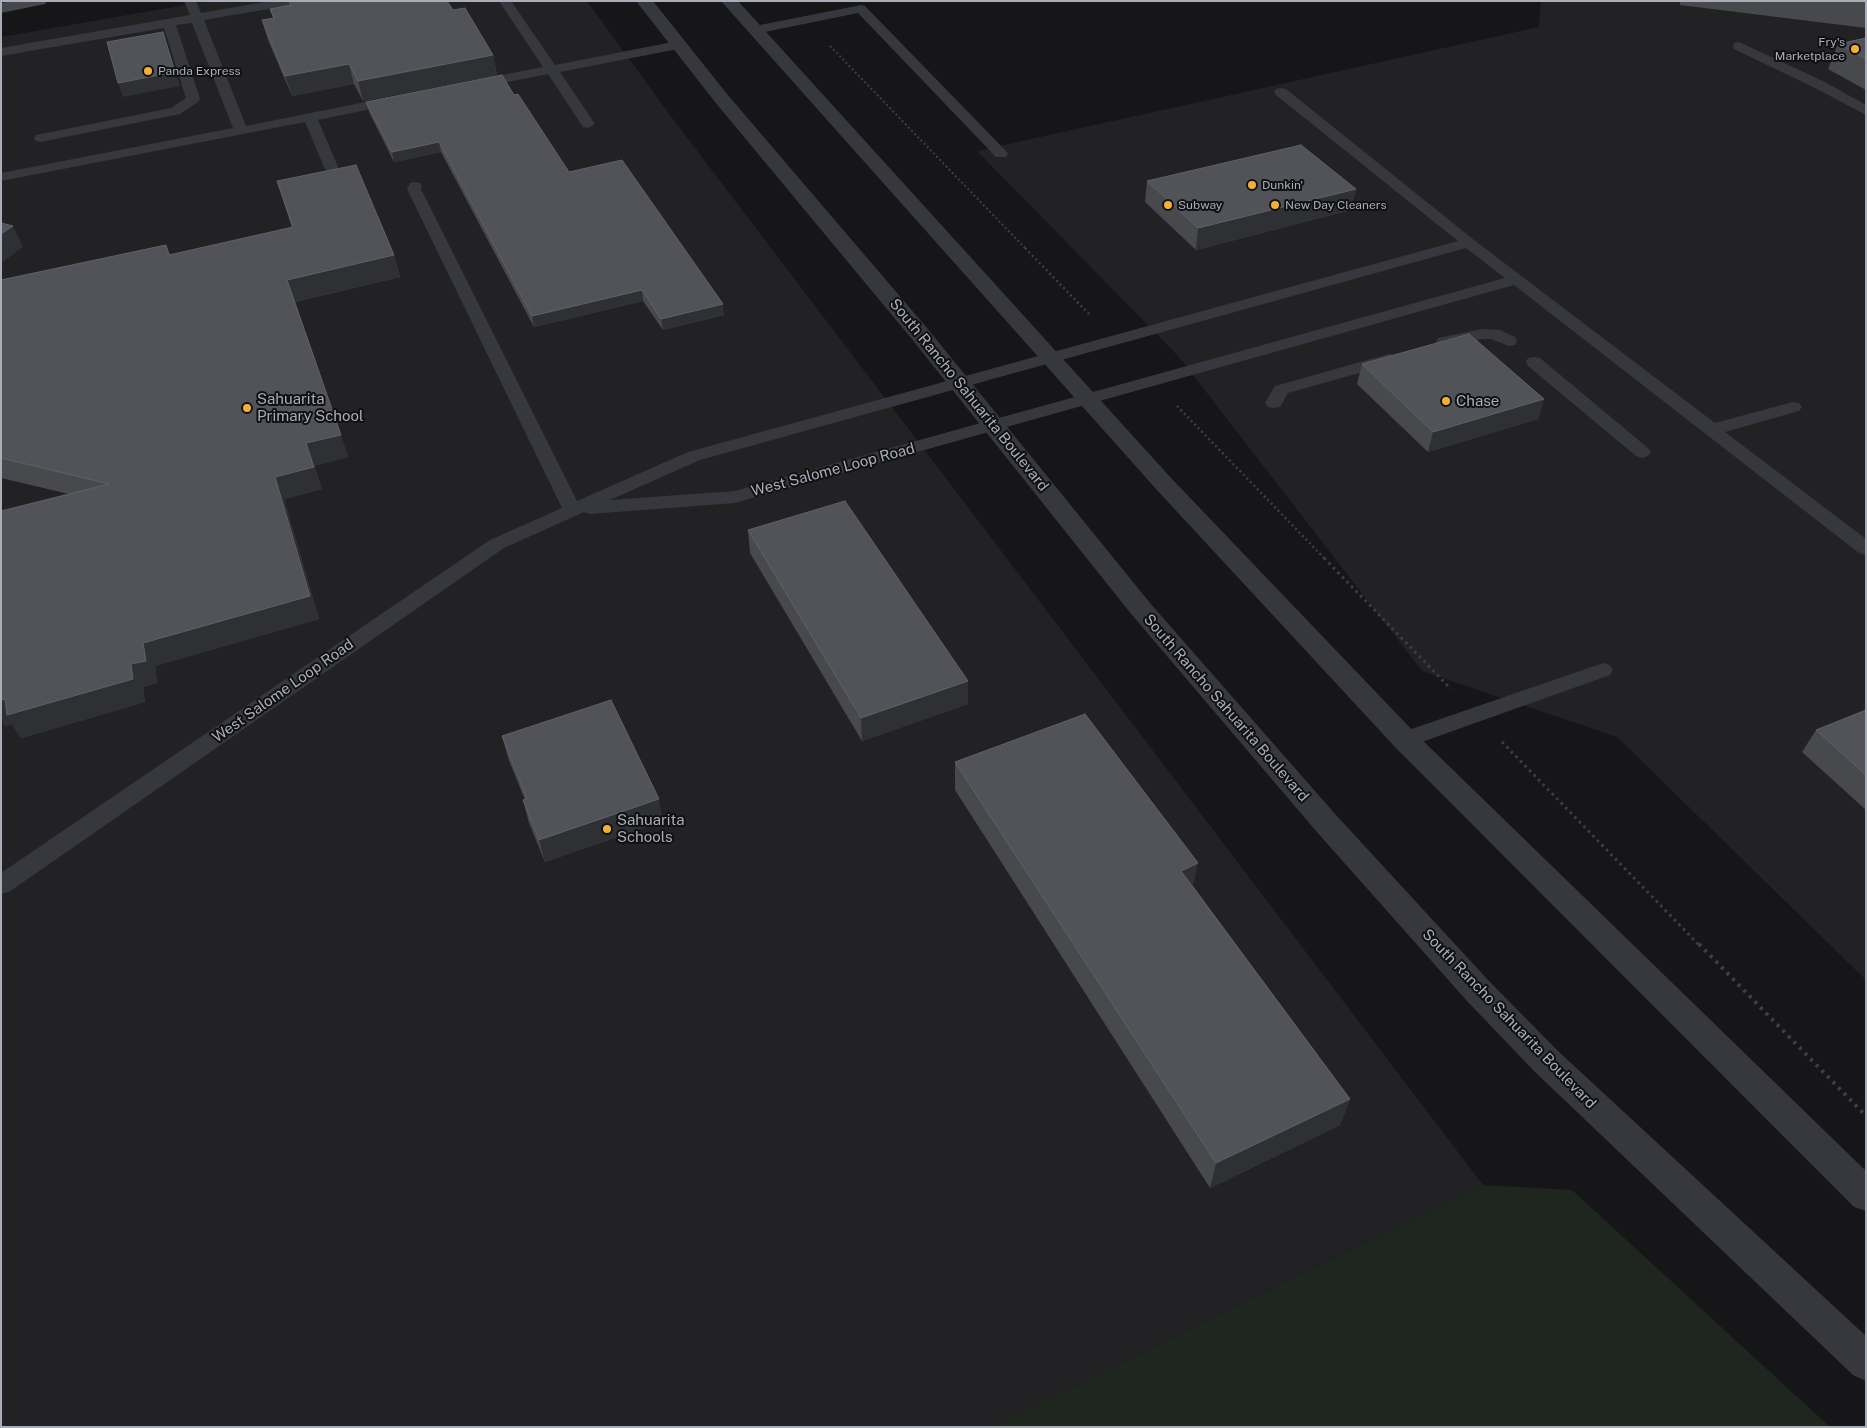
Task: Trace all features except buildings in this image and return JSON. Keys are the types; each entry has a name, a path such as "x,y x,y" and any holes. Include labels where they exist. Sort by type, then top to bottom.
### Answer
{"main road":[{"path":"1,8 39,1"}],"street":[{"name":"South Rancho Sahuarita Boulevard","path":"644,1 678,45 994,425 1141,609 1326,823 1478,991 1546,1061 1866,1362"},
{"path":"729,1 1171,491 1405,740 1866,1196"}],"lane":[{"path":"190,1 241,131"},
{"path":"1,52 292,1"},
{"path":"505,1 588,124"},
{"path":"755,30 862,9 1001,154"},
{"path":"41,138 175,112 193,99 169,23"},
{"path":"464,86 678,45"},
{"path":"1739,46 1820,85 1866,110"},
{"path":"1281,92 1469,244 1866,549"},
{"path":"1,177 407,98"},
{"path":"310,117 332,169"},
{"path":"415,186 414,189 572,510"},
{"name":"West Salome Loop Road","path":"1,885 497,544 694,456 1469,244"},
{"name":"West Salome Loop Road","path":"572,510 735,497 1516,280"},
{"path":"1433,346 1482,334 1494,334 1509,341"},
{"path":"1274,403 1281,390 1404,354"},
{"path":"1534,362 1642,452"},
{"path":"1711,430 1793,407"},
{"path":"1405,740 1604,670"}],"path":[{"path":"826,41 1114,340"},
{"path":"1153,381 1866,1116"}],"shaded area":[{"name":"Sahuarita Schools","path":"208,1 587,1 673,119 1483,1185 989,1427 1,1427 1,37"},
{"path":"1541,1 1866,1 1866,980 1617,737 1422,671 1179,357 977,151 1539,27"},
{"path":"1483,1185 1572,1190 1830,1427 989,1427"}],"place":[{"name":"Fry's Marketplace","path":"1855,49"},
{"name":"Panda Express","path":"148,71"},
{"name":"Dunkin'","path":"1252,185"},
{"name":"Subway","path":"1168,205"},
{"name":"New Day Cleaners","path":"1275,205"},
{"name":"Chase","path":"1446,401"},
{"name":"Sahuarita Primary School","path":"247,408"},
{"name":"Sahuarita Schools","path":"607,829"}]}
